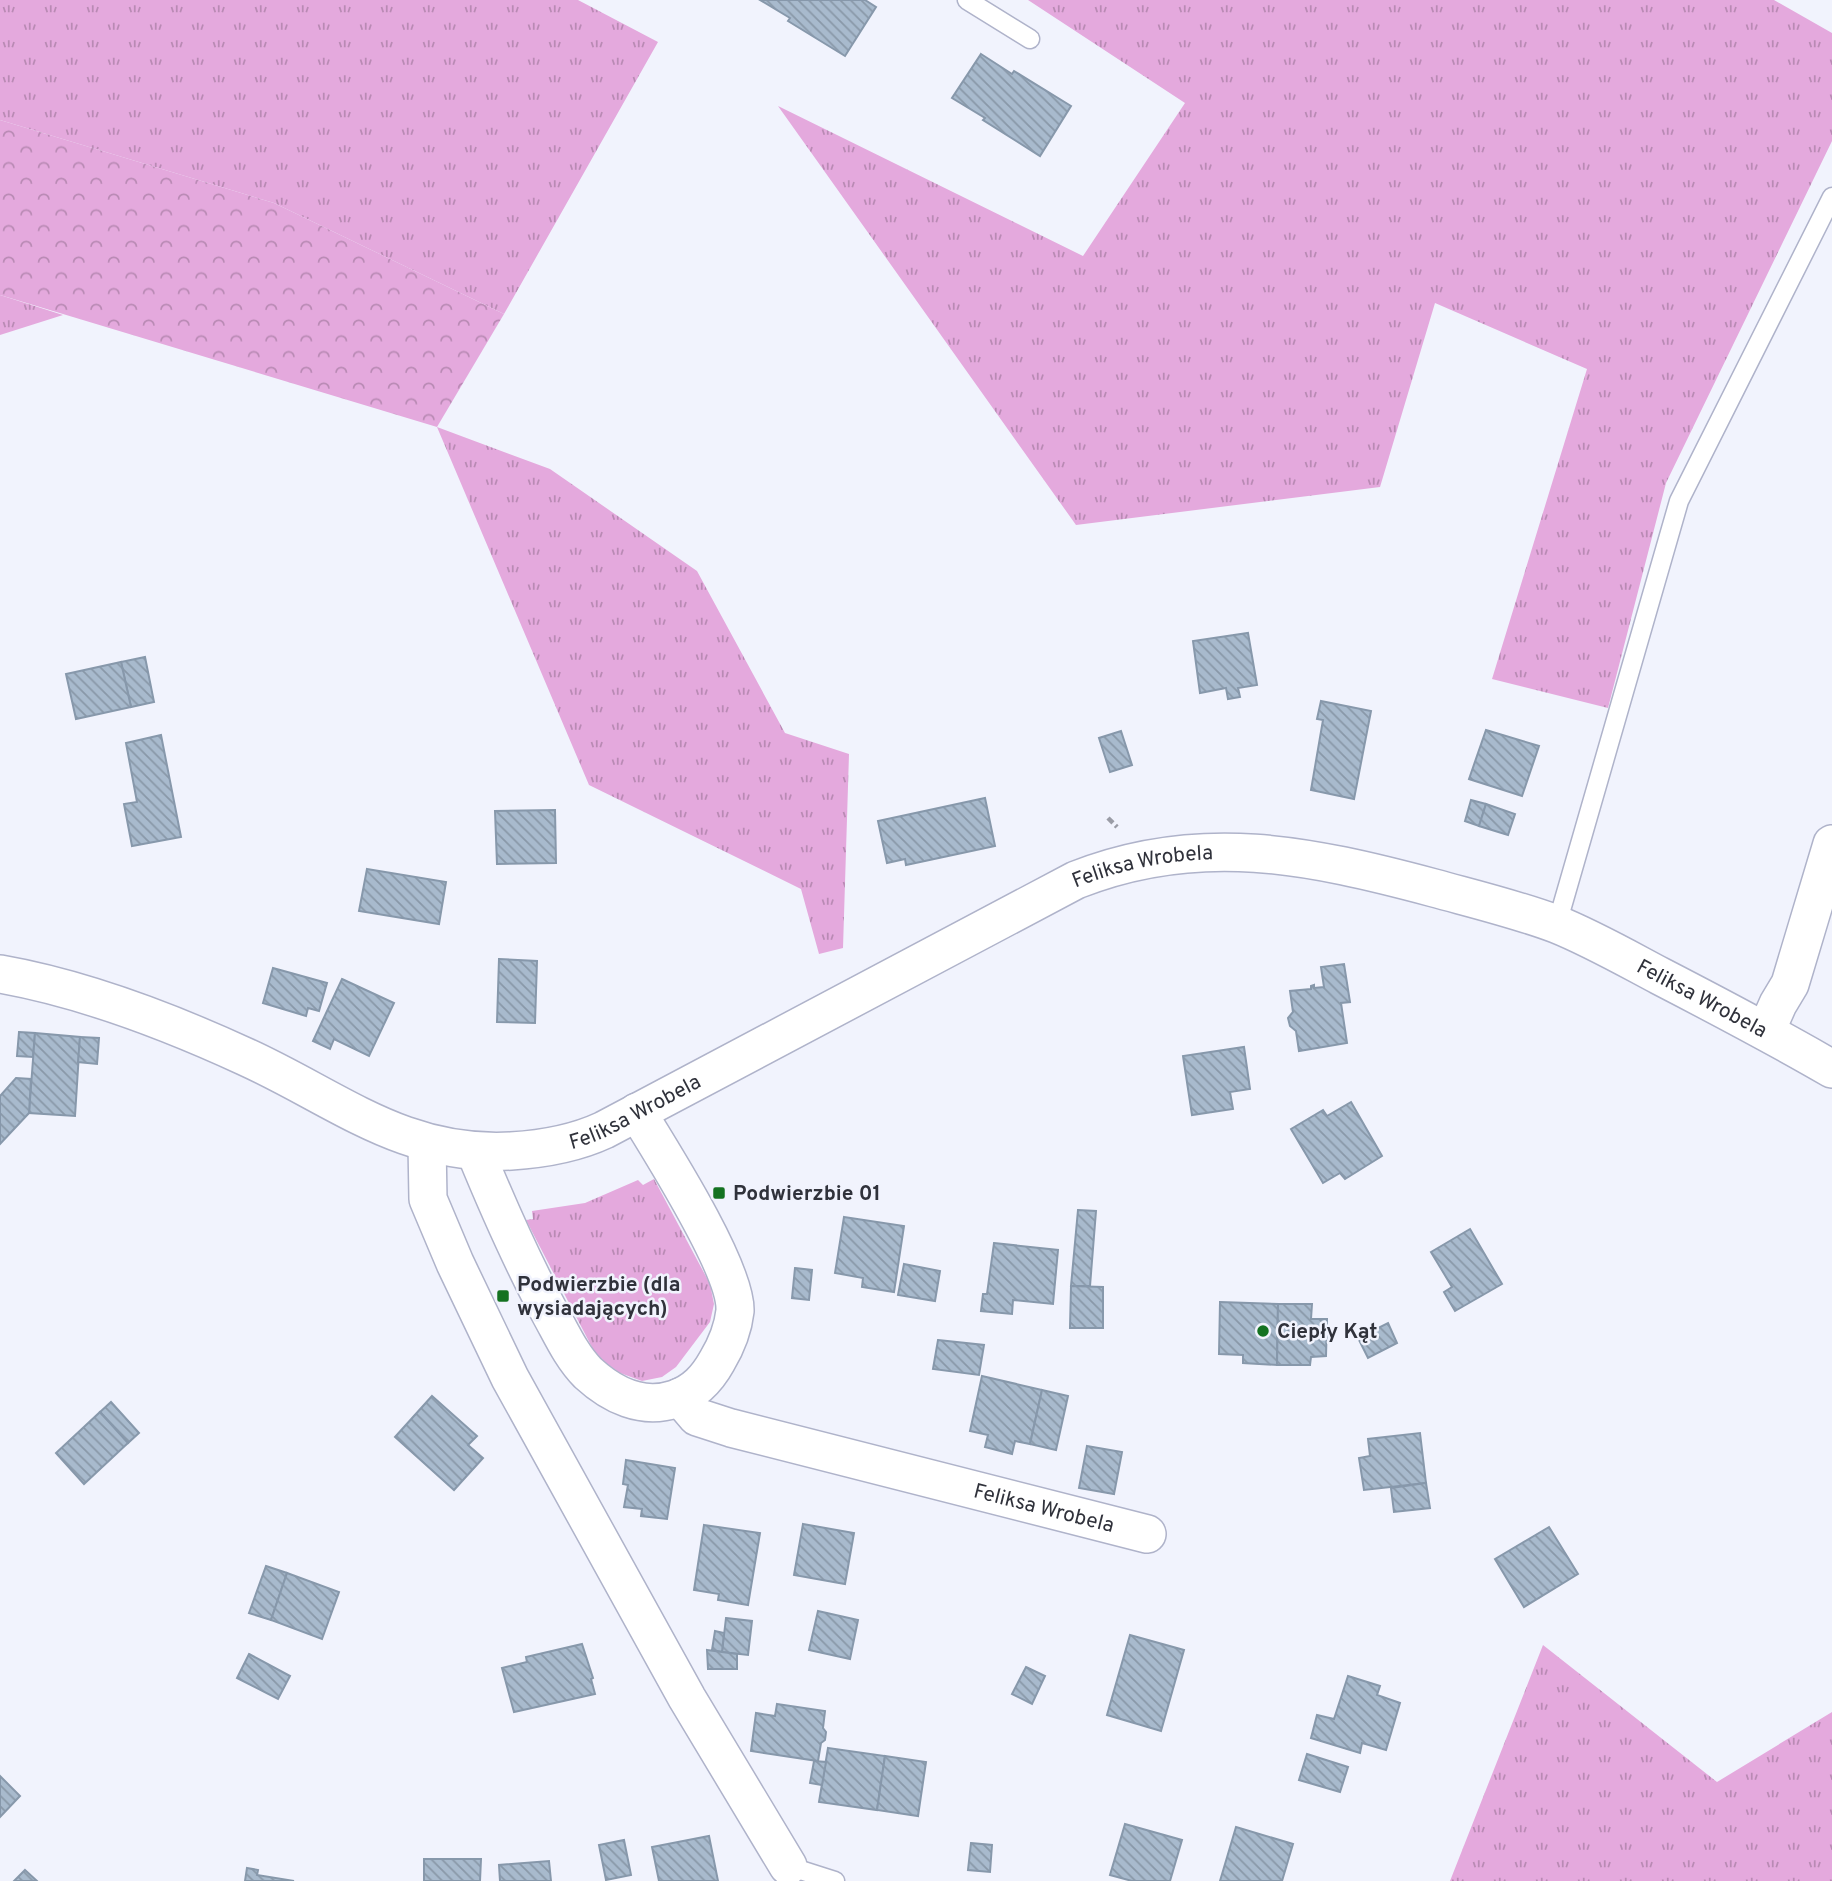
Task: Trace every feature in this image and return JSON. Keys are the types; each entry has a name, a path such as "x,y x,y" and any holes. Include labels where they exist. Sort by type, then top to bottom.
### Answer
{"street":[{"path":"1766,1031 1777,1004 1790,984 1832,844"},
{"name":"Feliksa Wrobela","path":"0,974 30,979 144,1014 248,1058 354,1114 427,1144 475,1151 528,1150 581,1140 1076,880 1107,867 1136,860 1203,851 1286,856 1405,880 1557,924 1766,1031 1832,1069"},
{"path":"475,1151 503,1220 576,1359 604,1386 622,1397 652,1402 668,1401 697,1388 710,1375 725,1347 735,1310 726,1273 637,1112"},
{"path":"427,1144 428,1199 455,1264 510,1378 687,1698 788,1866"},
{"name":"Feliksa Wrobela","path":"680,1397 697,1417 731,1428 1147,1534"}],"lane":[{"path":"967,0 1030,39"},
{"path":"1557,924 1679,501 1832,197"},
{"path":"788,1866 835,1881"}],"green space":[{"path":"0,0 578,0 658,42 504,314 274,203 0,120"},
{"path":"1028,0 1774,0 1832,33 1832,141 1666,483 1608,708 1492,679 1587,369 1435,303 1380,487 1076,525 778,106 1083,256 1185,103"},
{"path":"0,120 274,203 504,314 437,427 0,295"},
{"path":"0,295 63,315 0,335"},
{"path":"437,427 550,469 697,571 785,733 849,754 843,948 819,954 801,889 589,785"},
{"path":"654,1179 710,1284 714,1304 710,1322 676,1367 662,1377 642,1381 620,1373 597,1357 526,1220 533,1219 532,1211 585,1203 638,1180 643,1185"},
{"path":"1543,1645 1717,1782 1832,1712 1832,1881 1450,1881"}],"building":[{"path":"760,0 865,0 876,7 845,56 788,21 790,18"},
{"path":"981,54 1071,106 1040,156 952,98"},
{"path":"1248,633 1257,685 1238,688 1240,697 1228,699 1226,688 1200,693 1193,641"},
{"path":"145,657 154,702 131,707 121,662"},
{"path":"121,662 131,707 76,719 66,674"},
{"path":"1321,701 1371,711 1354,799 1311,790 1323,720 1317,719"},
{"path":"1486,730 1539,746 1522,796 1469,779"},
{"path":"1121,731 1132,765 1110,772 1099,738"},
{"path":"161,735 181,837 132,846 124,804 137,802 126,743"},
{"path":"985,798 995,846 906,865 905,859 887,863 878,821"},
{"path":"1471,800 1486,804 1479,826 1465,821"},
{"path":"1486,804 1515,814 1508,835 1479,826"},
{"path":"555,810 556,863 497,864 495,811"},
{"path":"367,869 446,882 439,924 359,911"},
{"path":"499,959 537,961 535,1023 497,1022"},
{"path":"1344,964 1350,1002 1341,1003 1347,1043 1299,1051 1296,1031 1290,1026 1288,1018 1293,1012 1290,991 1311,989 1314,985 1314,988 1324,987 1321,967"},
{"path":"273,968 327,983 319,1011 308,1008 306,1016 263,1003"},
{"path":"342,979 394,1003 369,1056 334,1039 330,1049 313,1041"},
{"path":"19,1032 35,1033 33,1057 17,1056"},
{"path":"35,1033 80,1037 75,1116 29,1113"},
{"path":"80,1037 99,1038 97,1064 78,1062"},
{"path":"1244,1047 1250,1089 1230,1092 1233,1109 1192,1115 1183,1056"},
{"path":"16,1078 31,1079 29,1113 0,1144 0,1096"},
{"path":"1351,1102 1382,1156 1345,1179 1340,1173 1323,1183 1291,1129 1323,1110 1327,1116"},
{"path":"1078,1210 1096,1211 1090,1286 1071,1286"},
{"path":"844,1217 904,1226 894,1292 862,1287 863,1278 835,1273"},
{"path":"1470,1229 1502,1284 1455,1311 1444,1292 1452,1287 1431,1252"},
{"path":"994,1243 1058,1250 1053,1304 1013,1300 1012,1314 981,1311 983,1294 987,1294"},
{"path":"904,1264 940,1271 935,1301 898,1295"},
{"path":"795,1268 812,1270 809,1300 792,1298"},
{"path":"1071,1286 1103,1287 1103,1328 1070,1328"},
{"path":"1220,1302 1278,1304 1277,1365 1243,1363 1243,1355 1219,1354"},
{"path":"1278,1304 1312,1304 1311,1319 1327,1319 1326,1356 1311,1357 1310,1365 1277,1365"},
{"path":"1388,1323 1397,1343 1368,1358 1358,1338"},
{"path":"938,1340 984,1345 979,1375 933,1369"},
{"path":"982,1376 1042,1390 1030,1444 1015,1441 1012,1454 985,1447 988,1435 970,1431"},
{"path":"1042,1390 1068,1396 1056,1450 1030,1444"},
{"path":"432,1396 477,1436 468,1445 483,1458 454,1490 395,1437"},
{"path":"111,1402 139,1433 128,1443 100,1412"},
{"path":"100,1412 128,1443 84,1484 56,1453"},
{"path":"1420,1433 1426,1483 1364,1490 1359,1458 1370,1456 1368,1439"},
{"path":"1087,1446 1122,1452 1114,1494 1079,1488"},
{"path":"626,1460 675,1468 667,1519 641,1516 642,1509 624,1507 628,1485 623,1484"},
{"path":"1426,1483 1430,1508 1394,1512 1391,1488"},
{"path":"803,1524 854,1533 845,1584 794,1575"},
{"path":"704,1525 760,1533 748,1605 718,1600 719,1594 694,1590"},
{"path":"1549,1527 1578,1574 1524,1607 1495,1559"},
{"path":"266,1566 287,1573 271,1620 249,1613"},
{"path":"287,1573 339,1592 322,1639 271,1620"},
{"path":"818,1611 858,1620 850,1659 809,1650"},
{"path":"726,1618 752,1621 748,1655 722,1652"},
{"path":"715,1631 724,1633 722,1652 712,1650"},
{"path":"1130,1635 1184,1650 1161,1731 1107,1715"},
{"path":"582,1644 595,1694 514,1712 502,1668 527,1662 526,1657"},
{"path":"707,1650 737,1654 737,1669 708,1669"},
{"path":"249,1654 290,1676 278,1699 237,1678"},
{"path":"1026,1667 1045,1676 1032,1704 1012,1694"},
{"path":"1348,1676 1380,1686 1377,1695 1400,1703 1386,1750 1362,1743 1360,1753 1311,1738 1317,1715 1334,1719"},
{"path":"777,1704 825,1711 825,1740 821,1743 818,1761 751,1751 756,1713 775,1716"},
{"path":"828,1748 885,1756 877,1810 819,1802"},
{"path":"1307,1754 1348,1767 1340,1792 1299,1780"},
{"path":"885,1756 926,1762 918,1816 877,1810"},
{"path":"814,1761 826,1762 822,1785 810,1783"},
{"path":"0,1776 20,1796 0,1817"},
{"path":"1125,1824 1182,1840 1170,1881 1132,1881 1110,1875"},
{"path":"1236,1827 1293,1844 1282,1881 1220,1881"},
{"path":"709,1836 718,1881 659,1881 652,1847"},
{"path":"624,1840 631,1875 606,1880 599,1845"},
{"path":"971,1843 992,1845 990,1872 968,1870"},
{"path":"424,1859 481,1859 480,1881 424,1881"},
{"path":"549,1861 551,1881 500,1881 499,1865"},
{"path":"247,1868 258,1870 257,1875 294,1881 245,1881"},
{"path":"25,1870 37,1881 14,1881"}],"place":[{"name":"Podwierzbie 01","path":"719,1193"},
{"name":"Podwierzbie (dla wysiadających)","path":"503,1296"},
{"name":"Ciepły Kąt","path":"1263,1331"}]}
